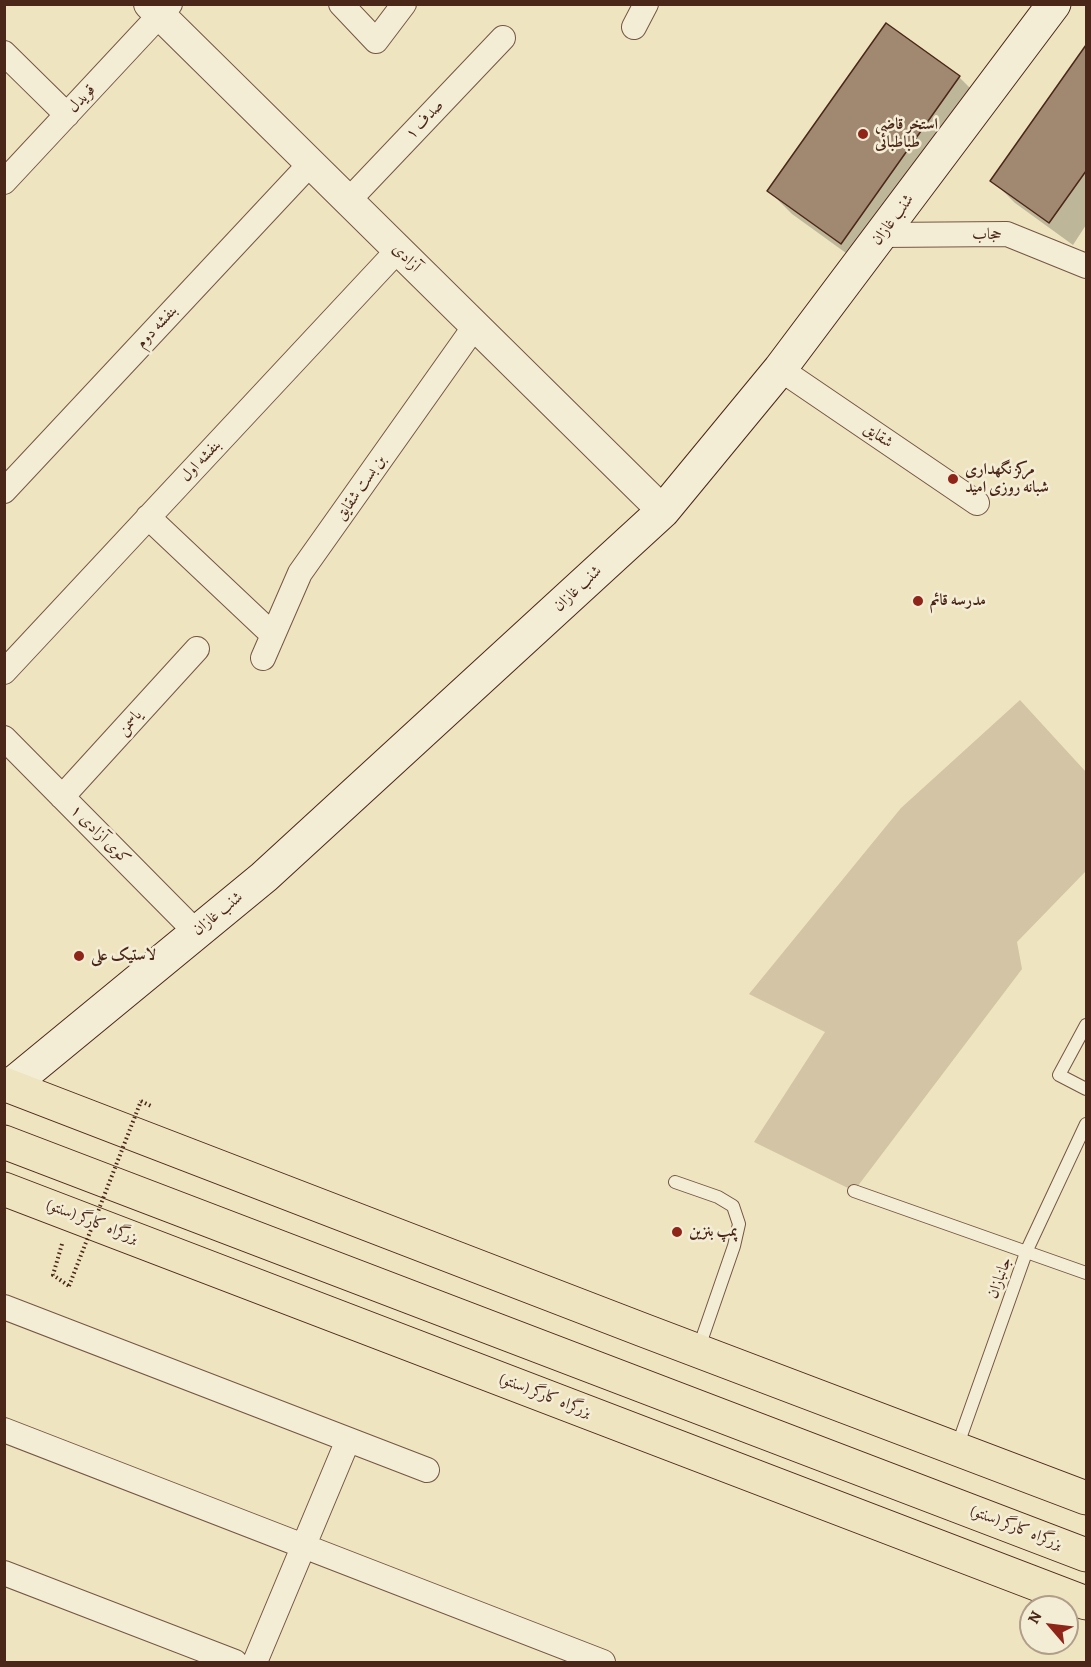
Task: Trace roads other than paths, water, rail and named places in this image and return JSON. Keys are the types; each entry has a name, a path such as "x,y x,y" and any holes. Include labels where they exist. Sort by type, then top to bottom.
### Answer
{"highway":[{"path":"7,1085 642,1330 1086,1498"},
{"name":"بزرگراه کارگر (سنتو)","path":"4,1142 1086,1555"},
{"name":"بزرگراه کارگر (سنتو)","path":"4,1189 1086,1603"},
{"path":"624,1377 642,1330"}],"main road":[{"name":"شنب غازان","path":"7,1085 264,877 663,511 780,369 1054,4"}],"street":[{"path":"341,4 376,41 404,4"},
{"path":"634,27 646,4"},
{"name":"قویدل","path":"4,182 67,115 159,8"},
{"name":"آزادی","path":"159,8 310,164 663,511"},
{"name":"صدف ۱","path":"348,201 502,38"},
{"path":"4,53 67,115"},
{"name":"بنفشه دوم","path":"4,491 310,164"},
{"name":"حجاب","path":"881,235 1008,234 1086,266"},
{"name":"بنفشه اول","path":"4,672 398,250"},
{"name":"بن بست شقایق","path":"263,658 300,573 475,326"},
{"name":"شقایق","path":"780,369 976,503"},
{"path":"148,517 273,634"},
{"name":"یاسمن","path":"62,797 197,649"},
{"name":"کوی آزادی ۱","path":"4,738 196,932"},
{"path":"4,1307 427,1470"},
{"path":"4,1430 603,1662"},
{"path":"255,1662 348,1440"},
{"path":"4,1573 235,1662"}],"lane":[{"path":"1086,1025 1059,1076 1086,1089"},
{"name":"جانبازان","path":"956,1449 1027,1250 1086,1124"},
{"path":"675,1182 718,1197 733,1206 739,1224 734,1246 698,1351"},
{"path":"854,1191 1027,1250 1086,1273"}],"place":[{"name":"استخر قاضی طباطبائی","path":"863,134"},
{"name":"مرکز نگهداری شبانه روزی امید","path":"953,479"},
{"name":"مدرسه قائم","path":"918,601"},
{"name":"لاستیک علی","path":"79,956"},
{"name":"پمپ بنزین","path":"677,1232"}]}
